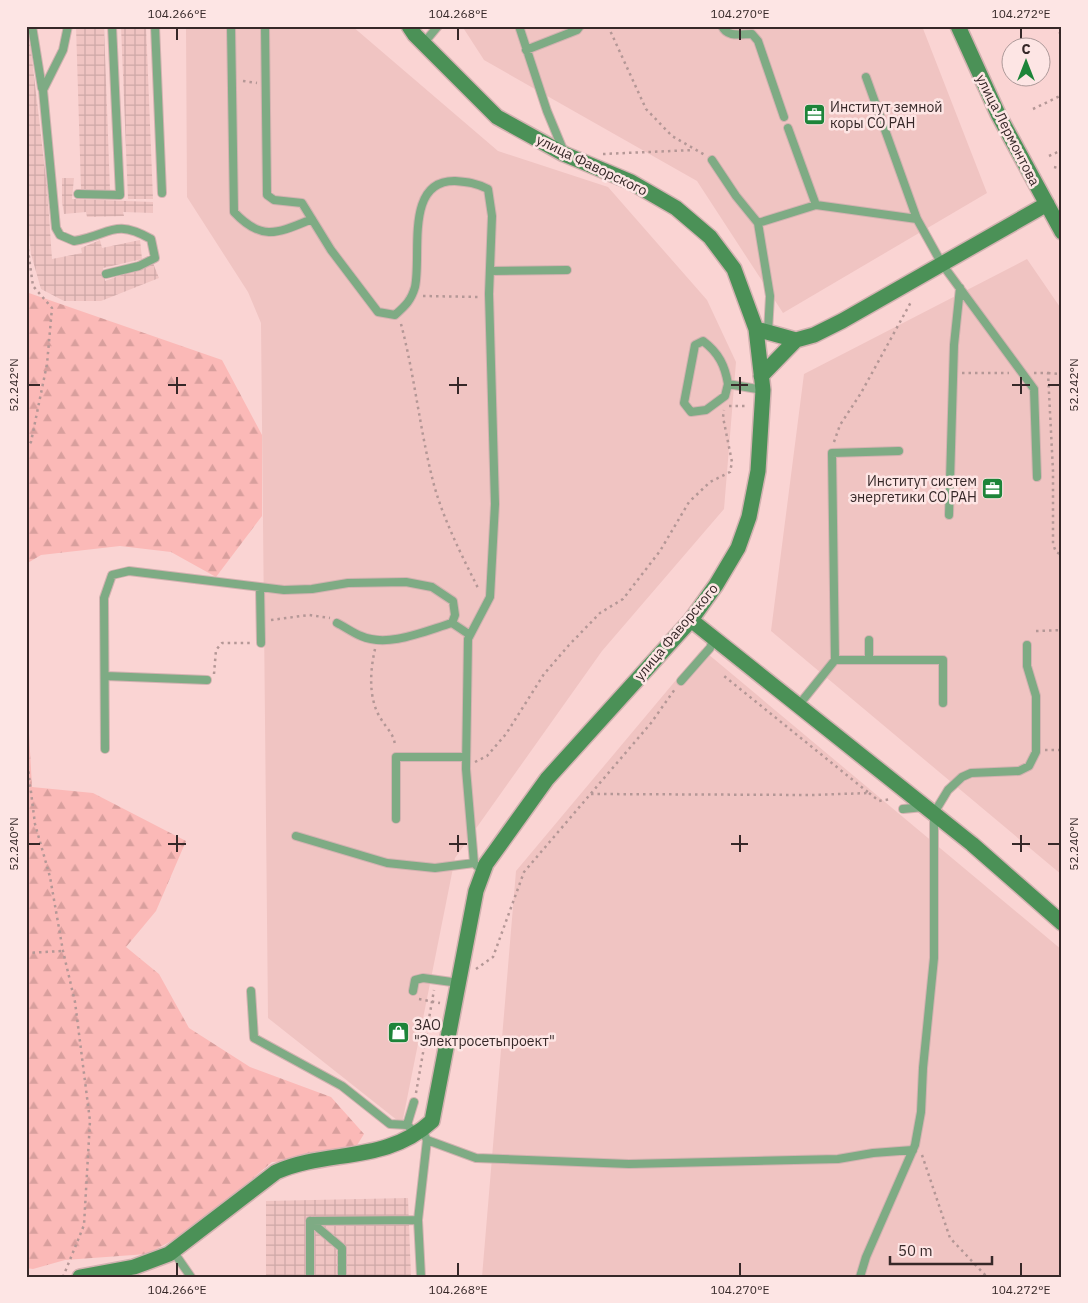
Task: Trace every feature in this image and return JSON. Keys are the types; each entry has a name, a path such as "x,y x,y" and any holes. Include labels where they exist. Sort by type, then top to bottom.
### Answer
{"street":[{"name":"улица Фаворского","path":"409,26 423,44 497,118 564,154 631,182 676,208 710,237 734,269 762,330 762,383 758,471 749,517 738,548 716,586 690,620 548,779 478,867 476,891 459,983 421,1130"},
{"name":"улица Лермонтова","path":"958,26 998,114 1062,232"},
{"path":"762,330 796,340 814,335 842,321 1047,204"},
{"path":"762,383 796,340"},
{"path":"690,620 930,810 1062,923"},
{"path":"80,1277 134,1267 174,1251 276,1172 296,1163 365,1154 421,1130"}],"lane":[{"path":"32,26 43,90 53,213 56,228 60,235 74,241 86,239 119,227 136,231 151,239 155,258 139,266 106,274"},
{"path":"43,90 63,50 68,26"},
{"path":"78,194 120,195 112,26"},
{"path":"155,26 162,193"},
{"path":"265,26 267,195 274,200 302,203 331,250 378,312 395,315 408,304 415,287 418,216 429,189 444,181 474,182 488,189 492,216 489,297 495,504 490,597 470,635 466,757 478,867 435,868 387,863 296,836"},
{"path":"423,44 438,26"},
{"path":"519,26 564,154"},
{"path":"526,50 577,30 580,26"},
{"path":"722,26 732,35 752,34 758,41 784,118"},
{"path":"231,27 234,212 251,228 272,234 312,219"},
{"path":"866,77 917,219 942,264 1034,389 1037,477"},
{"path":"788,128 816,206"},
{"path":"712,160 736,196 758,223 770,296 762,330"},
{"path":"758,223 816,206 917,219"},
{"path":"490,270 567,270"},
{"path":"949,515 954,346 960,288"},
{"path":"704,341 715,350 725,368 728,384 725,396 706,410 691,412 684,404 695,346 704,341"},
{"path":"728,384 762,383"},
{"path":"798,706 836,660 832,454 899,451"},
{"path":"105,749 104,598 112,575 129,571 284,590 312,589 348,583 406,582 432,587 454,601 455,615 452,624"},
{"path":"260,587 261,643"},
{"path":"337,623 362,636 377,640 390,640 452,624 470,635"},
{"path":"681,682 710,648 714,638"},
{"path":"869,640 870,660"},
{"path":"860,1277 866,1257 914,1148 921,1112 922,1068 934,958 930,810 962,777 971,773 1019,771 1029,766 1036,750 1036,696 1027,666 1026,645"},
{"path":"836,660 943,660 943,703"},
{"path":"105,676 206,680"},
{"path":"396,818 396,757 466,757"},
{"path":"903,809 930,810"},
{"path":"413,991 416,980 424,978 459,983"},
{"path":"251,991 254,1038 342,1086 390,1124 421,1130 476,1158 630,1164 838,1159 914,1148"},
{"path":"414,1102 421,1130 418,1220 420,1277"},
{"path":"310,1222 418,1220"},
{"path":"310,1222 310,1277"},
{"path":"310,1222 342,1248 342,1277"},
{"path":"174,1251 190,1277"}],"path":[{"path":"608,26 646,109 672,136 712,160"},
{"path":"1057,26 1062,38"},
{"path":"231,79 266,84"},
{"path":"1033,109 1062,95"},
{"path":"596,155 695,150"},
{"path":"1049,156 1062,150"},
{"path":"1054,167 1062,169"},
{"path":"26,236 33,286 52,308 47,364 31,442 26,449"},
{"path":"411,296 489,297"},
{"path":"833,445 840,425 861,393 911,302"},
{"path":"398,312 409,353 434,486 458,548 486,604"},
{"path":"1048,373 1062,374"},
{"path":"476,762 487,756 506,734 544,674 569,645 600,613 623,599 660,551 689,502 710,482 730,472 732,462 723,417 724,406 752,406"},
{"path":"261,621 309,614 329,617 337,623"},
{"path":"1036,631 1062,630"},
{"path":"377,640 370,684 379,717 395,739 396,757"},
{"path":"206,680 214,676 216,650 222,643 230,641 261,643"},
{"path":"724,676 879,801 898,797"},
{"path":"476,969 493,957 524,872 651,723 681,682"},
{"path":"1036,750 1062,750"},
{"path":"26,752 35,824 50,877 63,950 75,1002 90,1121 84,1225 63,1277"},
{"path":"591,794 869,793"},
{"path":"26,953 63,950"},
{"path":"413,991 419,999 433,1002"},
{"path":"414,1102 433,996"},
{"path":"914,1148 924,1157 950,1238 985,1272 987,1277"}],"shaded area":[{"path":"76,26 104,26 110,191 81,189"},
{"path":"121,26 146,26 153,199 128,199"},
{"path":"186,26 352,26 498,151 608,187 707,300 736,362 724,509 602,651 455,858 402,1124 268,1018 261,323 248,292 187,197"},
{"path":"462,26 922,26 987,193 783,313 697,181 484,60"},
{"path":"26,28 31,50 47,187 52,259 82,253 81,248 100,240 102,248 140,240 142,259 103,268 105,281 153,263 159,278 101,301 64,301 41,289 31,254 26,199"},
{"path":"62,178 74,178 72,199 153,202 153,213 123,212 124,216 87,217 86,212 64,214"},
{"path":"1027,259 1062,310 1062,875 771,631 804,374"},
{"path":"702,649 1062,950 1062,1277 482,1277 516,871"},
{"path":"408,1198 411,1277 266,1277 266,1201"}],"green space":[{"path":"26,292 222,360 262,435 262,516 216,577 171,552 120,546 41,555 26,564"},
{"path":"26,679 32,787 93,793 186,841 156,911 126,947 159,974 189,1028 250,1067 331,1097 364,1134 349,1158 272,1162 192,1230 147,1254 65,1260 33,1269 26,1268"}],"place":[{"name":"Институт земной коры СО РАН","path":"814,115"},
{"name":"Институт систем энергетики СО РАН","path":"993,489"},
{"name":"ЗАО \"Электросетьпроект\"","path":"398,1033"}]}
